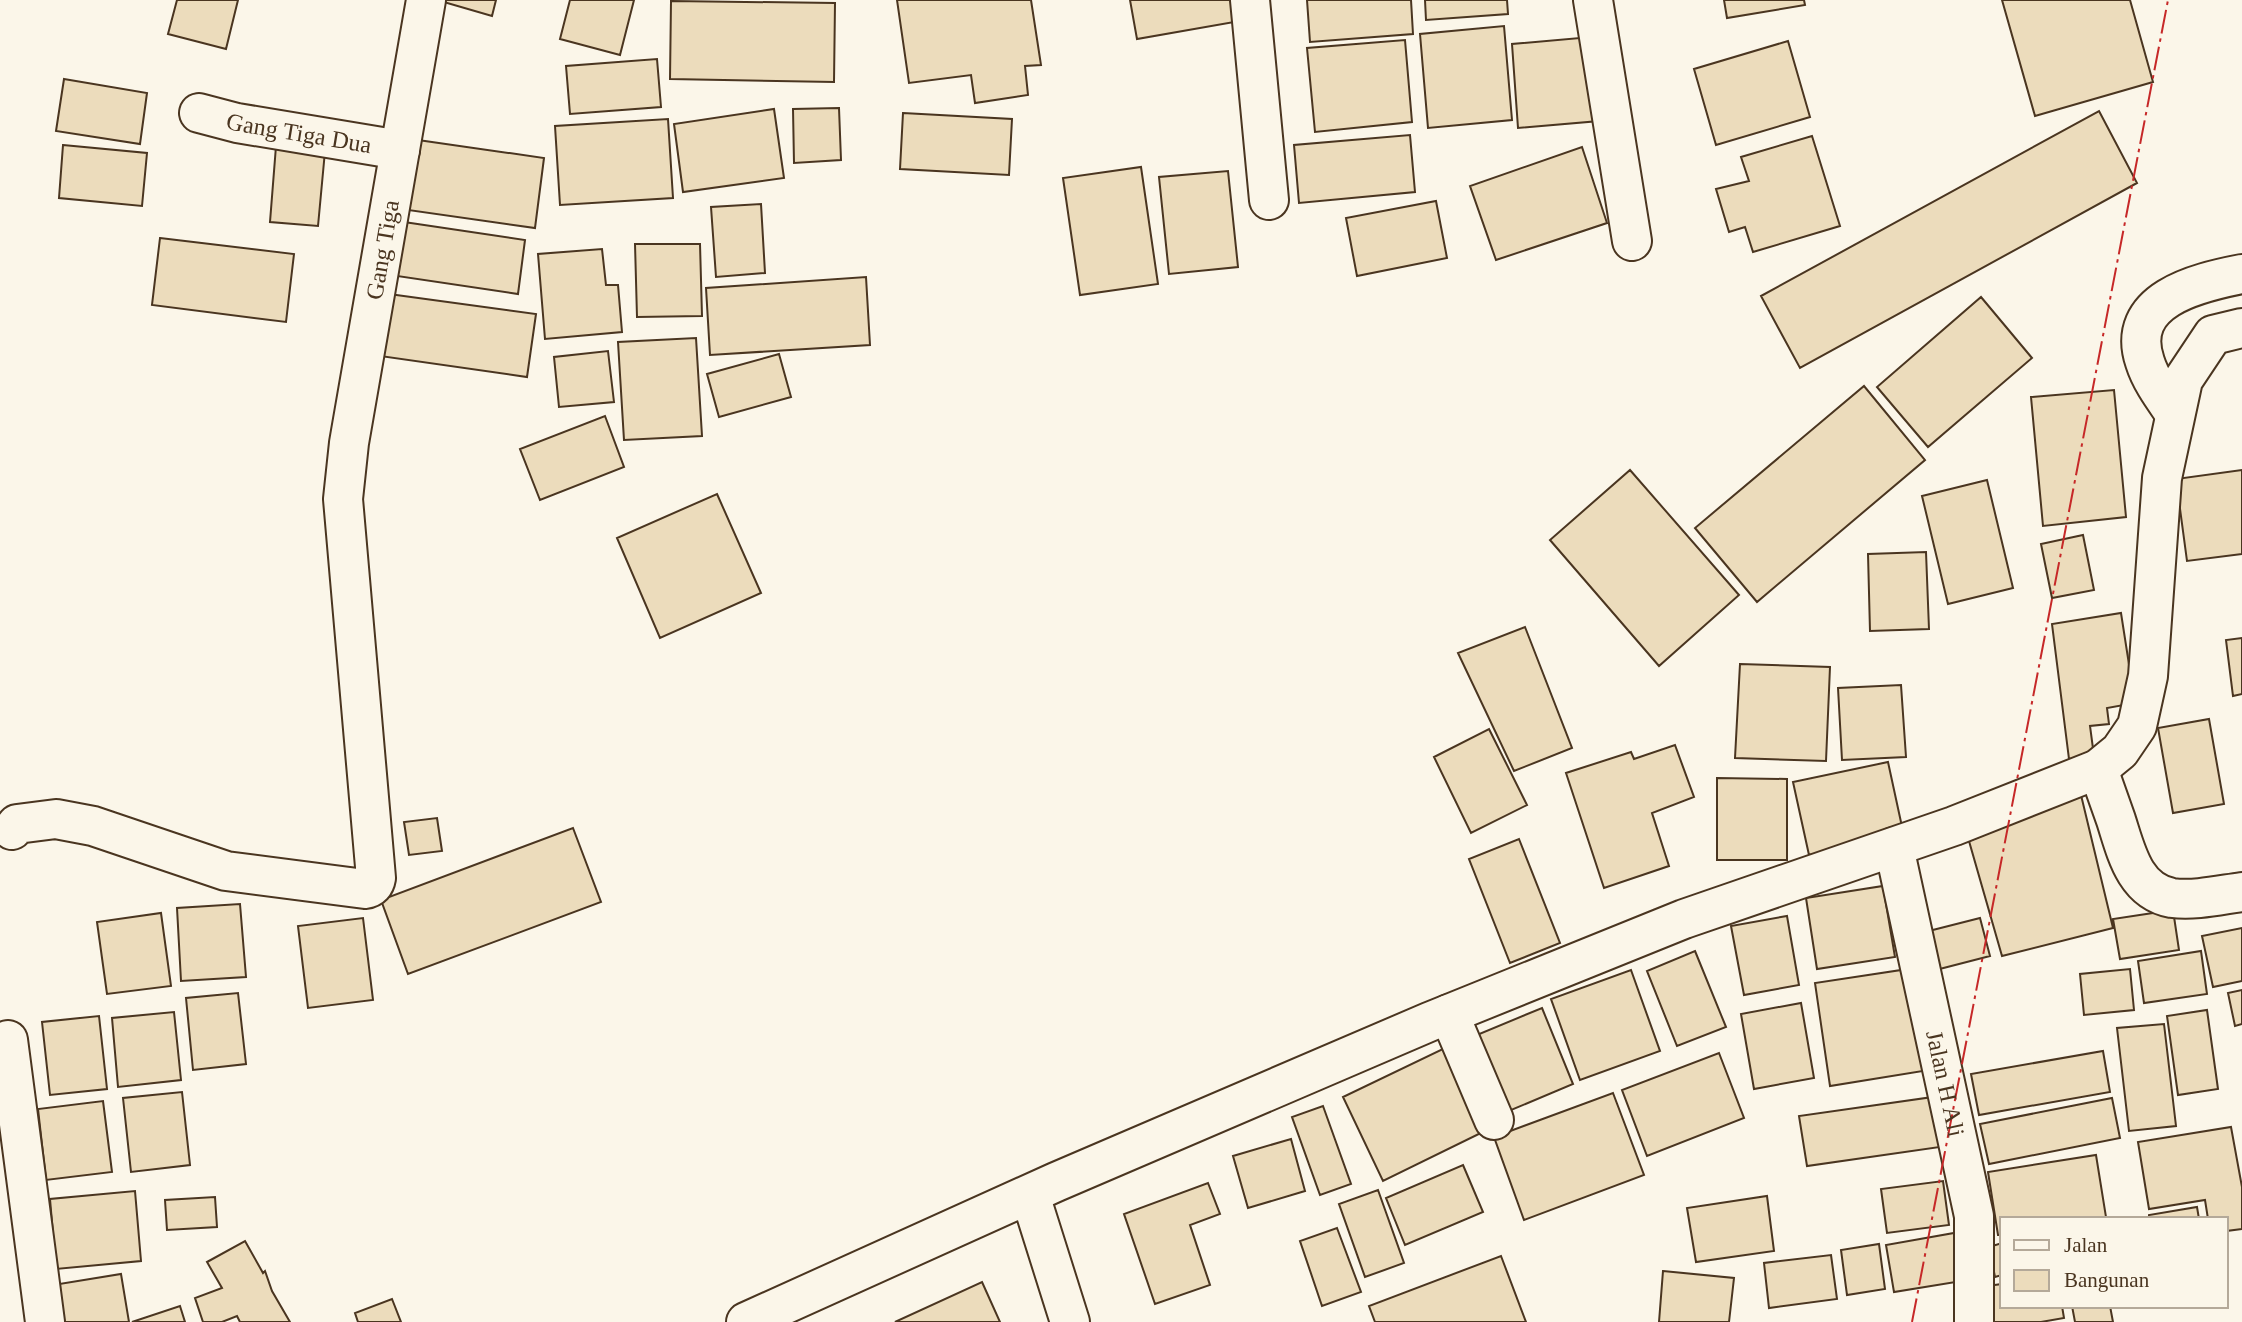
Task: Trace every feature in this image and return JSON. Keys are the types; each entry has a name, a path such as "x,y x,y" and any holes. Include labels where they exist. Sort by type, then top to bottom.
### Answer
{"street":[{"name":"Gang Tiga","path":"12,830 17,824 56,819 93,826 226,871 365,889 372,887 376,878 343,499 349,443 426,0"},
{"path":"1250,0 1269,200"},
{"path":"1593,0 1632,241"},
{"name":"Gang Tiga Dua","path":"199,113 237,123 400,150"},
{"path":"2175,414 2153,381 2145,363 2140,336 2143,327 2164,299 2182,291 2242,274"},
{"path":"746,1322 1030,1195 1450,1014 1684,919 1954,826 2098,769 2120,751 2137,726 2148,676 2162,478 2183,380 2213,335 2242,328"},
{"path":"2098,769 2128,858 2136,874 2151,889 2170,897 2188,899 2242,892"},
{"name":"Jalan H Ali","path":"1894,847 1974,1216 1974,1322"},
{"path":"1450,1014 1494,1119"},
{"path":"8,1040 45,1322"},
{"path":"1030,1195 1070,1322"}],"building":[{"path":"177,0 238,0 226,49 168,34"},
{"path":"437,0 496,0 492,16"},
{"path":"570,0 634,0 620,55 560,39"},
{"path":"897,0 1031,0 1041,65 1025,66 1028,95 975,103 971,75 909,83"},
{"path":"1130,0 1236,0 1240,21 1137,39"},
{"path":"1307,0 1411,0 1413,34 1310,42"},
{"path":"1425,0 1507,0 1508,14 1426,20"},
{"path":"1724,0 1804,0 1805,5 1727,18"},
{"path":"2002,0 2130,0 2153,82 2035,116"},
{"path":"671,1 835,3 834,82 670,79"},
{"path":"1504,26 1512,120 1428,128 1420,34"},
{"path":"1591,37 1599,121 1518,128 1512,44"},
{"path":"1405,40 1412,122 1315,132 1307,48"},
{"path":"1788,41 1810,117 1716,145 1694,69"},
{"path":"657,59 661,107 570,114 566,66"},
{"path":"64,79 147,93 140,144 56,131"},
{"path":"839,108 841,160 794,163 793,109"},
{"path":"774,109 784,178 683,192 674,124"},
{"path":"2099,111 2137,183 1800,368 1761,296"},
{"path":"903,113 1012,119 1009,175 900,169"},
{"path":"668,119 673,198 560,205 555,126"},
{"path":"1410,135 1415,192 1299,203 1294,145"},
{"path":"1812,136 1840,226 1753,252 1745,227 1729,232 1716,189 1749,181 1741,157"},
{"path":"418,140 544,158 535,228 408,210"},
{"path":"63,145 147,153 142,206 59,198"},
{"path":"276,146 325,151 318,226 270,222"},
{"path":"1582,147 1607,223 1496,260 1470,186"},
{"path":"1141,167 1158,284 1080,295 1063,178"},
{"path":"1228,171 1238,267 1169,274 1159,177"},
{"path":"1436,201 1447,258 1357,276 1346,218"},
{"path":"761,204 765,273 716,277 711,207"},
{"path":"404,222 525,240 518,294 397,276"},
{"path":"160,238 294,254 286,322 152,305"},
{"path":"635,244 700,244 702,316 637,317"},
{"path":"602,249 606,285 618,285 622,332 545,339 538,254"},
{"path":"866,277 870,345 710,355 706,288"},
{"path":"389,294 536,314 527,377 380,356"},
{"path":"1981,297 2032,358 1928,447 1877,387"},
{"path":"696,338 702,436 624,440 618,342"},
{"path":"608,351 614,402 559,407 554,357"},
{"path":"779,354 791,397 719,417 707,374"},
{"path":"1864,386 1925,460 1757,602 1695,528"},
{"path":"2114,390 2126,517 2043,526 2031,397"},
{"path":"605,416 624,467 540,500 520,449"},
{"path":"1630,470 1739,595 1659,666 1550,540"},
{"path":"2242,470 2242,554 2187,561 2176,479"},
{"path":"1987,480 2013,588 1948,604 1922,496"},
{"path":"717,494 761,593 660,638 617,538"},
{"path":"2083,535 2094,590 2052,598 2041,544"},
{"path":"1926,552 1929,629 1870,631 1868,554"},
{"path":"2121,613 2135,703 2107,708 2109,724 2090,726 2094,756 2069,759 2052,624"},
{"path":"1525,627 1572,748 1514,771 1458,653"},
{"path":"2242,638 2242,694 2233,696 2226,640"},
{"path":"1740,664 1830,667 1826,761 1735,758"},
{"path":"1901,685 1906,757 1842,760 1838,688"},
{"path":"2209,719 2224,804 2173,813 2158,728"},
{"path":"1489,729 1527,805 1471,833 1434,757"},
{"path":"1675,745 1694,797 1652,813 1669,866 1604,888 1566,773 1631,752 1634,759"},
{"path":"1888,762 1904,836 1809,855 1793,782"},
{"path":"1717,778 1787,779 1787,860 1717,860"},
{"path":"2081,795 2113,928 2002,956 1969,841"},
{"path":"437,818 442,851 409,855 404,822"},
{"path":"573,828 601,902 408,974 381,900"},
{"path":"1519,839 1560,943 1510,963 1469,859"},
{"path":"1883,886 1895,957 1817,969 1806,898"},
{"path":"240,904 246,977 181,981 177,908"},
{"path":"2173,910 2179,950 2120,959 2113,919"},
{"path":"161,913 171,986 107,994 97,922"},
{"path":"1787,916 1799,985 1744,995 1731,926"},
{"path":"363,918 373,1000 308,1008 298,926"},
{"path":"1980,918 1990,956 1928,972 1917,934"},
{"path":"2242,928 2242,981 2213,987 2202,936"},
{"path":"1695,951 1726,1027 1677,1046 1647,971"},
{"path":"2201,951 2207,994 2144,1003 2138,961"},
{"path":"1908,969 1923,1071 1830,1086 1815,983"},
{"path":"2130,969 2134,1010 2084,1015 2080,974"},
{"path":"1631,970 1660,1051 1580,1080 1551,999"},
{"path":"2242,990 2242,1024 2235,1026 2228,993"},
{"path":"238,993 246,1064 193,1070 186,998"},
{"path":"1801,1003 1814,1078 1754,1089 1741,1014"},
{"path":"1542,1008 1573,1084 1504,1113 1472,1037"},
{"path":"2207,1010 2218,1089 2178,1095 2167,1016"},
{"path":"174,1012 181,1080 118,1087 112,1018"},
{"path":"99,1016 107,1089 50,1095 42,1022"},
{"path":"2164,1024 2176,1126 2129,1131 2117,1028"},
{"path":"1449,1046 1489,1129 1383,1181 1343,1097"},
{"path":"2103,1051 2110,1092 1979,1115 1971,1074"},
{"path":"1719,1053 1744,1118 1647,1156 1622,1090"},
{"path":"182,1092 190,1165 131,1172 123,1098"},
{"path":"1613,1093 1644,1175 1524,1220 1494,1137"},
{"path":"1933,1097 1940,1147 1807,1166 1799,1116"},
{"path":"2112,1098 2120,1138 1989,1164 1980,1124"},
{"path":"103,1101 112,1172 46,1180 38,1109"},
{"path":"1323,1106 1351,1184 1320,1195 1292,1117"},
{"path":"2231,1127 2242,1187 2242,1229 2228,1231 2228,1217 2208,1217 2205,1200 2149,1209 2138,1142"},
{"path":"1291,1139 1305,1191 1248,1208 1233,1156"},
{"path":"2096,1155 2106,1217 2000,1217 1998,1235 1988,1172"},
{"path":"1463,1165 1483,1212 1405,1245 1386,1198"},
{"path":"1943,1181 1949,1225 1887,1233 1881,1189"},
{"path":"1208,1183 1220,1214 1190,1225 1210,1285 1155,1304 1124,1214"},
{"path":"1378,1190 1404,1263 1365,1277 1339,1204"},
{"path":"135,1191 141,1261 56,1269 50,1199"},
{"path":"1767,1196 1774,1251 1696,1262 1687,1208"},
{"path":"215,1197 217,1227 167,1230 165,1200"},
{"path":"2197,1207 2199,1217 2149,1217"},
{"path":"1337,1228 1361,1292 1322,1306 1300,1241"},
{"path":"1954,1233 1962,1281 1894,1292 1886,1245"},
{"path":"245,1241 263,1273 265,1271 272,1291 290,1322 240,1322 237,1316 222,1322 203,1322 195,1298 222,1288 207,1262"},
{"path":"1879,1244 1885,1289 1847,1295 1841,1250"},
{"path":"2000,1244 2000,1276 1995,1277 1989,1247"},
{"path":"1831,1255 1837,1299 1769,1308 1764,1263"},
{"path":"1501,1256 1526,1322 1375,1322 1369,1306"},
{"path":"1663,1271 1734,1278 1729,1322 1659,1322"},
{"path":"121,1274 129,1322 58,1322 53,1285"},
{"path":"982,1282 1000,1322 895,1322"},
{"path":"2000,1284 2000,1308 2062,1308 2064,1318 2041,1322 1993,1322 1987,1286"},
{"path":"392,1299 401,1322 358,1322 355,1313"},
{"path":"180,1306 185,1322 132,1322"},
{"path":"2072,1308 2110,1308 2113,1322 2075,1322"}],"power":[{"path":"1912,1322 2168,0"}]}
